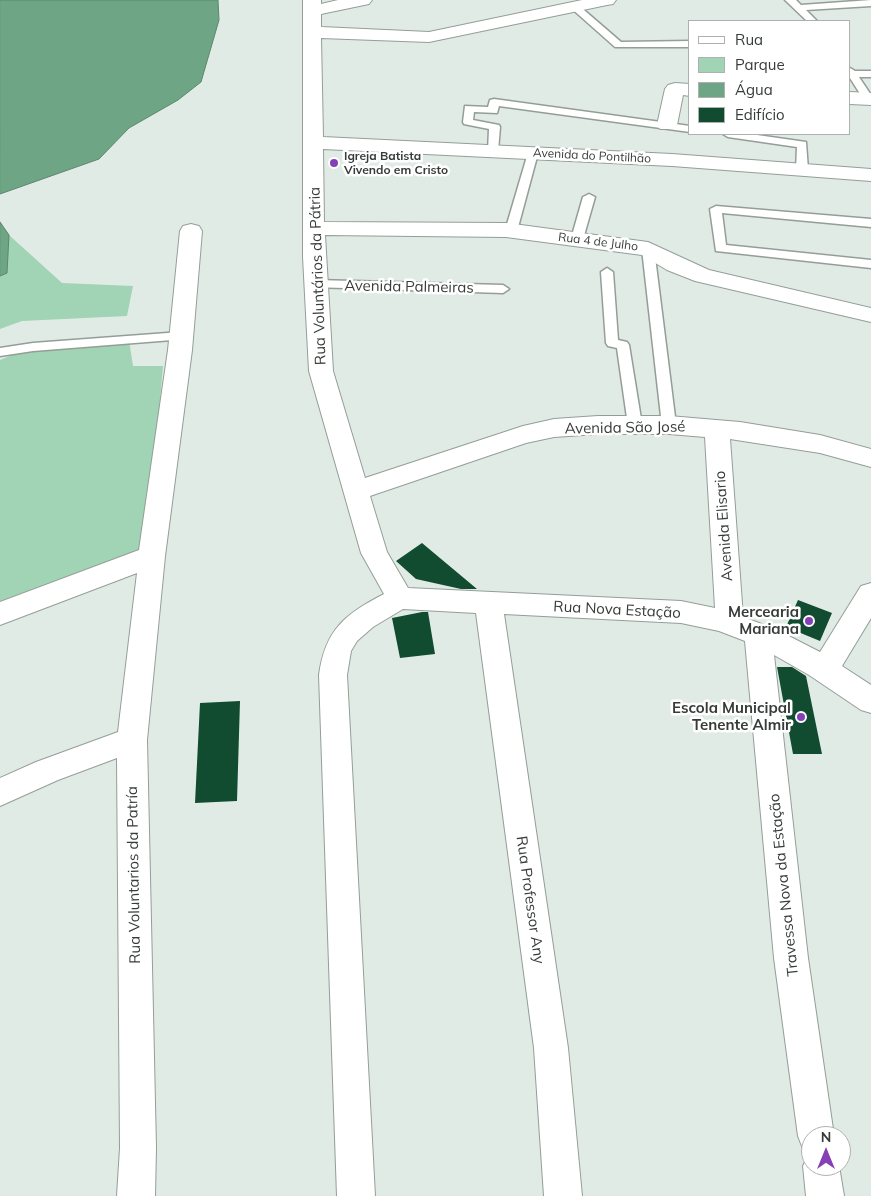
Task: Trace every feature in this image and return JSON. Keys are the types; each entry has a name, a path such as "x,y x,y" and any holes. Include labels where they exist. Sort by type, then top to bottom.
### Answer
{"street":[{"path":"311,14 362,0"},
{"path":"311,14 429,37 590,2"},
{"name":"Rua Voluntários da Pátria","path":"311,14 314,228 322,371 374,553 400,598"},
{"path":"667,125 682,90"},
{"name":"Avenida do Pontilhão","path":"313,143 693,161 871,175"},
{"name":"Rua 4 de Julho","path":"314,228 511,231 648,249 676,265 703,276 871,315"},
{"path":"0,614 152,556 181,336 191,231"},
{"name":"Avenida São José","path":"355,491 523,435 554,428 669,425 717,429 820,444 871,458"},
{"name":"Avenida Elisario","path":"717,429 744,629"},
{"name":"Rua Voluntarios da Patría","path":"136,1196 138,1148 132,740 152,556"},
{"path":"825,668 871,594"},
{"path":"356,1196 333,675 337,650 352,629 372,613 400,598"},
{"name":"Rua Nova Estação","path":"400,598 489,604 681,612 744,629 825,668 871,701"},
{"name":"Rua Professor Any","path":"489,604 551,1048 563,1196"},
{"name":"Travessa Nova da Estação","path":"744,629 815,1126"},
{"path":"0,792 47,771 132,740"},
{"path":"822,1176 825,1196"}],"lane":[{"path":"790,0 811,20"},
{"path":"590,2 619,46 688,44"},
{"path":"798,8 871,3"},
{"path":"863,98 851,73 871,74"},
{"path":"493,151 495,127 468,122 469,108 493,111 494,102 688,128"},
{"path":"735,135 802,144 802,170"},
{"path":"511,231 533,153"},
{"path":"577,239 589,197"},
{"path":"871,223 716,208 720,248 871,264"},
{"path":"648,249 669,425"},
{"path":"606,272 612,343 623,345 635,425"},
{"name":"Avenida Palmeiras","path":"316,284 503,288"},
{"path":"0,352 43,346 181,336"}],"green space":[{"path":"0,222 9,235 62,283 133,286 127,316 22,321 0,329"},
{"path":"129,340 133,366 163,366 147,546 0,608 0,360 17,353"}],"water":[{"path":"0,0 218,0 219,20 201,82 178,100 129,128 99,159 0,194"},
{"path":"0,222 9,235 7,273 0,276"}],"building":[{"path":"422,543 477,589 461,589 416,579 396,561"},
{"path":"798,600 832,613 820,641 786,627"},
{"path":"428,612 435,654 400,658 392,618"},
{"path":"777,667 792,667 806,676 822,754 793,754"},
{"path":"240,701 237,801 195,803 200,703"}],"place":[{"name":"Igreja Batista Vivendo em Cristo","path":"334,163"},
{"name":"Mercearia Mariana","path":"809,621"},
{"name":"Escola Municipal Tenente Almir","path":"801,717"}]}
